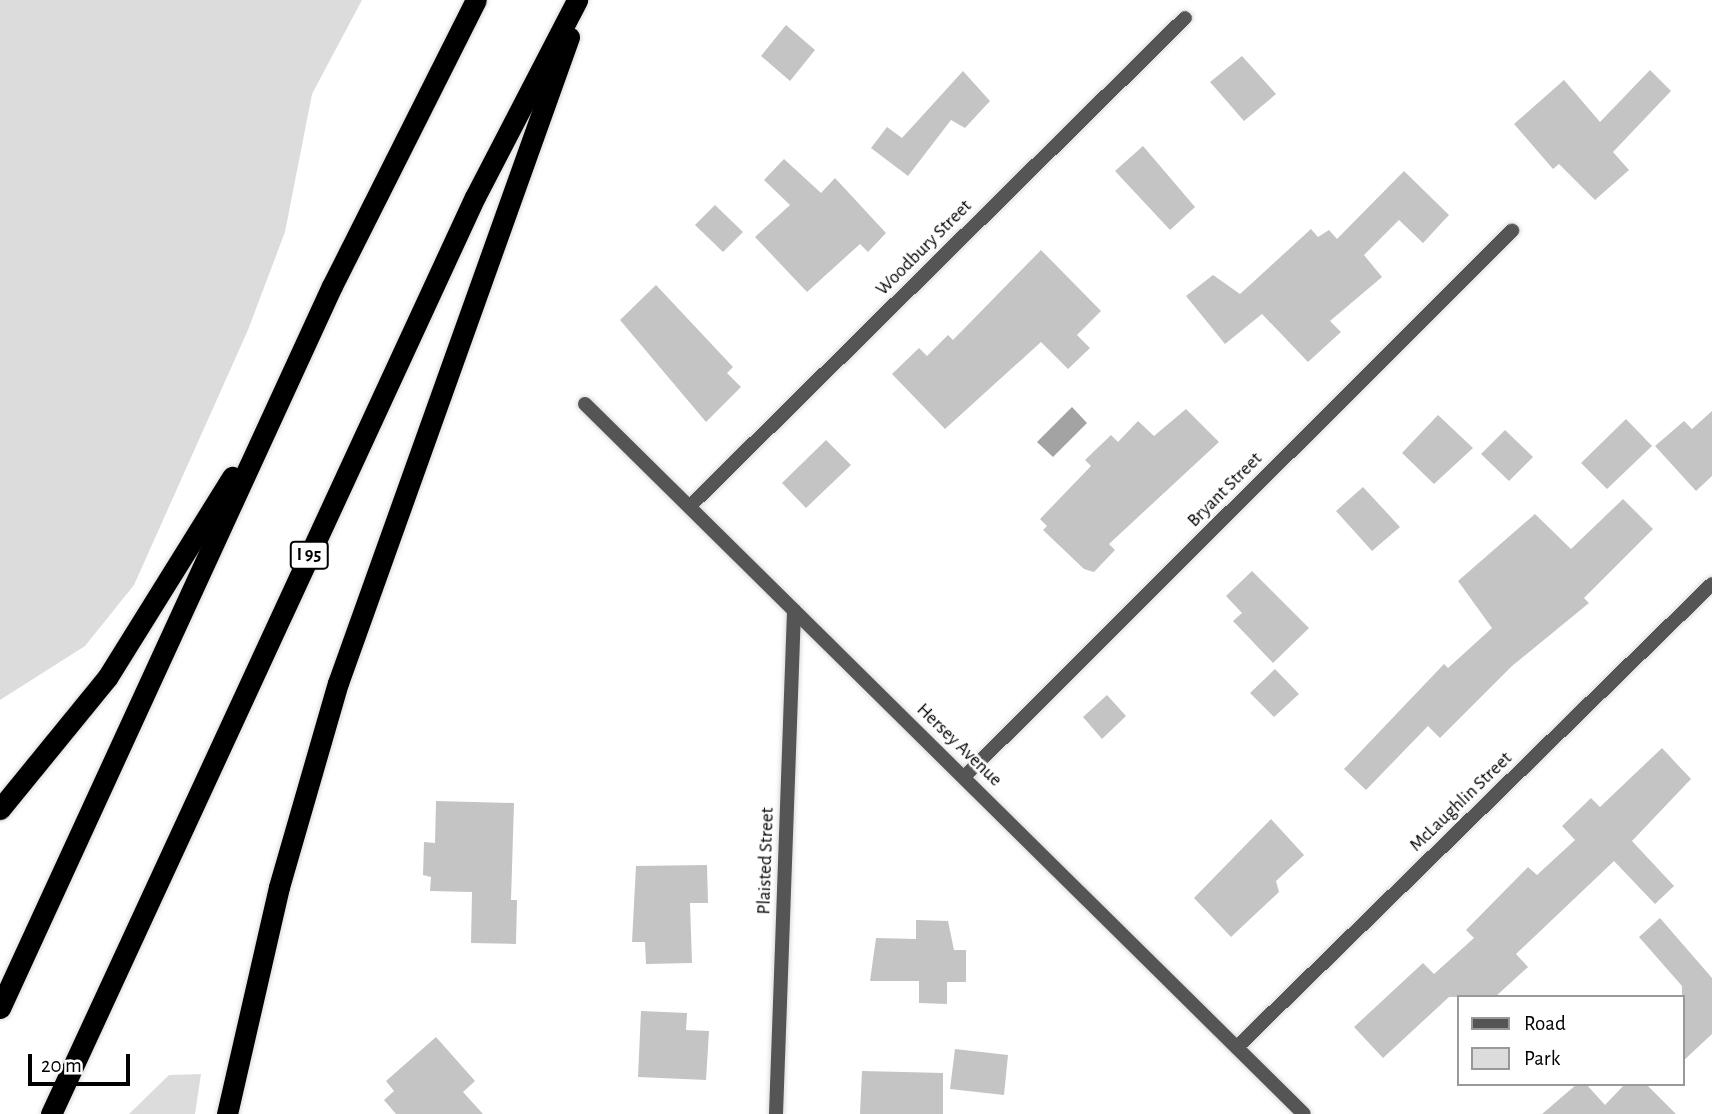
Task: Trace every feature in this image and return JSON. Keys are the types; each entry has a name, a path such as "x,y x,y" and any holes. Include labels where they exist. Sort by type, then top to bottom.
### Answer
{"highway":[{"path":"0,1008 282,395 476,0"},
{"path":"227,1114 292,838 338,683 580,0"},
{"name":"I 95","path":"51,1114 470,209 580,0"},
{"path":"0,809 107,678 282,395"}],"street":[{"name":"Woodbury Street","path":"690,506 1185,18"},
{"name":"Bryant Street","path":"964,777 1512,231"},
{"name":"Hersey Avenue","path":"585,404 1304,1114"},
{"name":"McLaughlin Street","path":"1237,1047 1712,584"},
{"name":"Plaisted Street","path":"776,1114 794,610"}],"green space":[{"path":"0,0 362,0 312,94 285,232 248,330 134,585 85,646 0,700"},
{"path":"201,1074 195,1114 129,1114 169,1075"}],"shaded area":[{"path":"1072,407 1087,423 1053,457 1037,442"}],"building":[{"path":"786,25 815,50 790,81 761,56"},
{"path":"1242,56 1276,94 1244,121 1210,82"},
{"path":"1650,70 1671,91 1613,152 1629,170 1595,200 1559,164 1553,169 1514,124 1564,80 1600,122"},
{"path":"963,71 990,101 965,128 951,120 908,176 871,148 887,127 902,138"},
{"path":"1143,146 1195,207 1170,230 1115,171"},
{"path":"784,159 821,193 835,178 886,233 868,252 860,244 807,292 755,237 790,205 764,180"},
{"path":"1404,171 1449,215 1423,243 1399,220 1364,255 1382,277 1330,321 1341,332 1308,362 1262,314 1225,344 1186,296 1213,275 1240,294 1311,229 1318,237 1329,230 1337,239"},
{"path":"715,205 743,232 723,252 695,225"},
{"path":"1041,250 1101,311 1077,335 1090,348 1068,369 1041,342 945,429 892,374 919,348 927,356 948,335 953,340"},
{"path":"656,285 733,367 727,373 741,387 706,422 620,320"},
{"path":"1186,409 1219,442 1109,544 1115,550 1094,572 1084,569 1043,530 1047,526 1040,519 1091,466 1085,460 1111,435 1118,442 1138,421 1154,436"},
{"path":"1712,411 1712,476 1696,491 1655,446 1684,421 1692,429"},
{"path":"1438,415 1473,448 1434,484 1402,453"},
{"path":"1626,419 1652,446 1607,489 1581,463"},
{"path":"1505,430 1533,457 1509,481 1481,454"},
{"path":"826,440 851,465 806,508 782,483"},
{"path":"1363,487 1400,527 1372,551 1336,511"},
{"path":"1623,499 1653,529 1584,598 1589,603 1512,666 1440,738 1428,726 1366,790 1344,769 1444,664 1448,668 1492,628 1458,581 1535,514 1571,549"},
{"path":"1252,571 1309,628 1273,663 1233,621 1242,613 1226,596"},
{"path":"1275,669 1299,694 1274,717 1250,693"},
{"path":"1107,695 1126,716 1102,739 1083,717"},
{"path":"1662,748 1691,779 1632,841 1674,886 1655,904 1614,861 1516,954 1528,967 1497,995 1449,997 1383,1058 1354,1027 1423,963 1434,974 1474,938 1466,930 1528,867 1537,875 1575,840 1562,826 1591,798 1600,807"},
{"path":"436,801 514,803 511,900 517,900 516,944 471,943 472,892 430,891 431,877 423,875 424,842 435,843"},
{"path":"1271,819 1304,855 1276,881 1279,892 1231,937 1194,898"},
{"path":"707,865 708,903 690,903 692,963 646,964 645,942 632,942 636,866"},
{"path":"1660,918 1712,978 1712,1034 1684,1060 1682,986 1639,937"},
{"path":"916,920 948,921 954,950 966,950 966,982 947,982 947,1004 919,1003 919,981 870,981 876,938 916,939"},
{"path":"641,1011 687,1013 686,1030 709,1031 706,1080 638,1077"},
{"path":"436,1037 475,1081 463,1092 483,1114 396,1114 384,1100 394,1091 386,1081"},
{"path":"955,1049 1008,1055 1004,1095 950,1089"},
{"path":"862,1071 943,1073 943,1114 860,1114"},
{"path":"1575,1086 1588,1086 1605,1105 1623,1086 1648,1086 1676,1114 1542,1114"}]}
